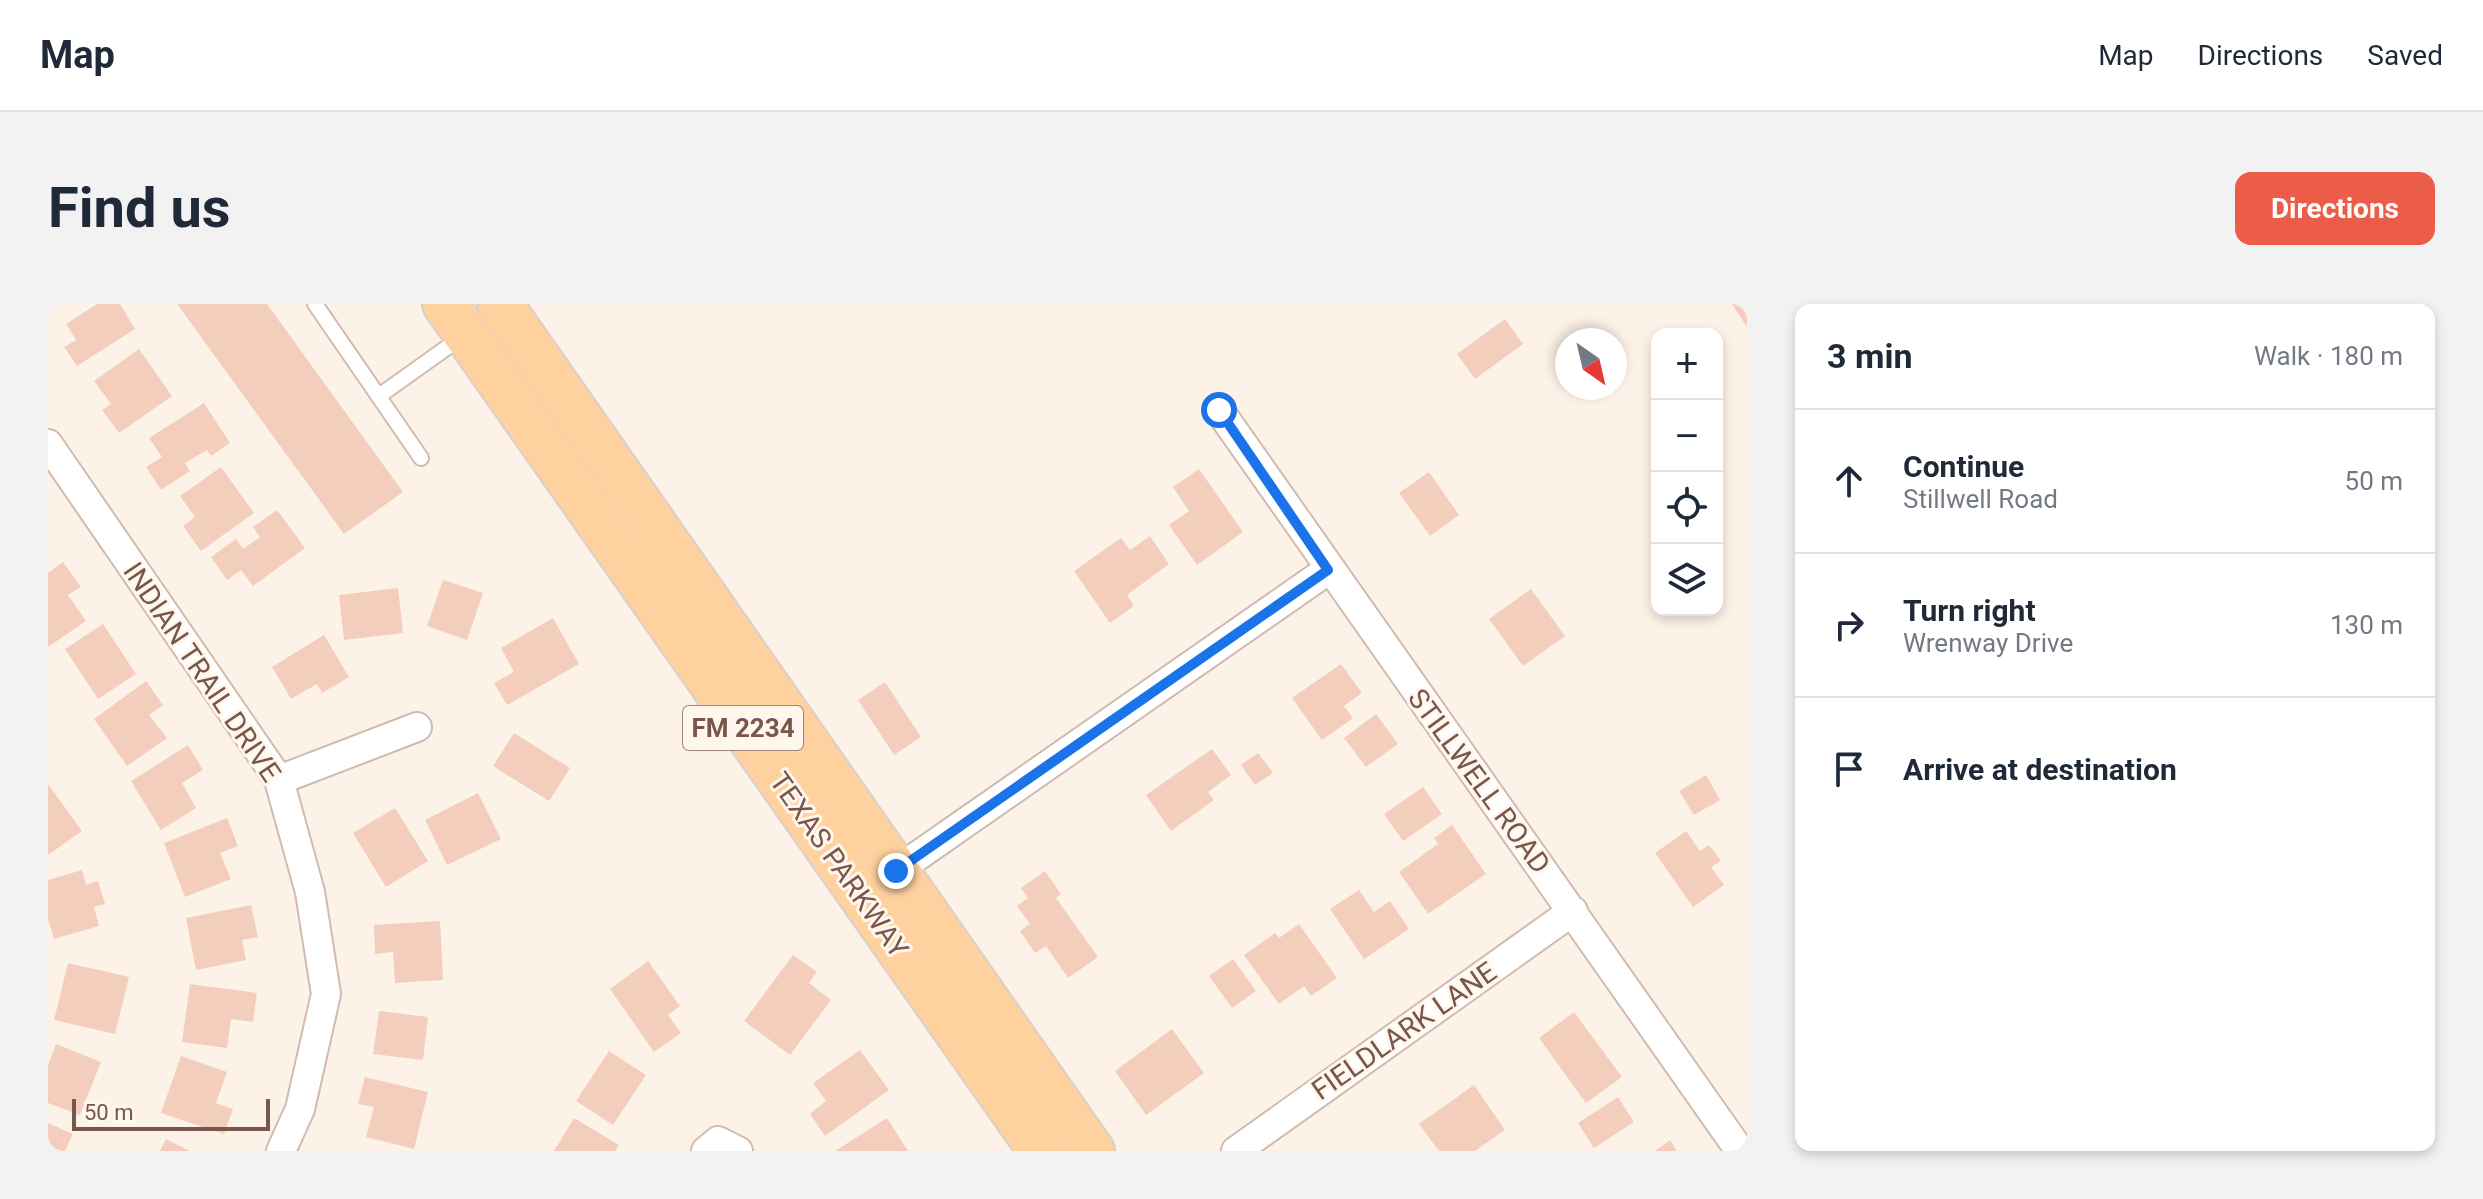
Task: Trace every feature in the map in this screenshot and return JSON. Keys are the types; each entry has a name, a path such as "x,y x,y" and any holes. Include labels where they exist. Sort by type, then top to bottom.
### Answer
{"main road":[{"name":"TEXAS PARKWAY","path":"500,304 1092,1151"},
{"name":"TEXAS PARKWAY","path":"456,319 1041,1151"}],"street":[{"name":"STILLWELL ROAD","path":"1219,410 1328,570 1573,911 1740,1151"},
{"name":"INDIAN TRAIL DRIVE","path":"48,444 279,780 310,892 326,994 300,1109 281,1151"},
{"path":"896,871 1328,570"},
{"path":"279,780 417,727"},
{"name":"FIELDLARK LANE","path":"1236,1151 1573,911"}],"lane":[{"path":"315,304 421,458"},
{"path":"379,396 456,319"}],"building":[{"path":"97,304 120,304 135,329 77,366 64,347 76,340 66,324"},
{"path":"177,304 267,304 403,492 344,534"},
{"path":"1732,304 1747,304 1747,327"},
{"path":"1505,319 1523,344 1475,379 1457,354"},
{"path":"139,349 172,396 119,433 102,410 111,404 94,381"},
{"path":"204,403 230,443 211,456 207,450 185,463 190,471 161,490 146,467 162,457 149,438"},
{"path":"221,467 254,513 201,551 183,526 195,517 180,496"},
{"path":"1199,469 1243,532 1197,565 1169,525 1189,511 1173,487"},
{"path":"1429,472 1459,515 1430,536 1399,493"},
{"path":"277,510 305,548 253,586 241,570 227,580 211,557 236,539 243,549 260,537 253,527"},
{"path":"1150,536 1169,564 1127,595 1134,606 1110,623 1074,571 1121,538 1130,550"},
{"path":"63,562 81,587 68,595 86,621 48,647 48,573"},
{"path":"443,580 483,593 467,640 427,626"},
{"path":"398,588 403,633 344,640 339,595"},
{"path":"1531,589 1565,636 1523,666 1489,619"},
{"path":"553,618 579,664 507,705 494,683 514,672 501,648"},
{"path":"103,624 136,674 98,699 65,649"},
{"path":"324,635 349,677 322,693 317,684 291,699 272,667"},
{"path":"1341,664 1362,693 1344,706 1353,718 1322,740 1292,698"},
{"path":"146,681 163,705 149,715 167,738 127,766 94,719"},
{"path":"885,682 921,737 894,755 858,700"},
{"path":"1376,714 1398,744 1366,767 1344,738"},
{"path":"514,733 570,768 549,801 493,766"},
{"path":"188,745 203,770 182,783 196,808 161,830 131,781"},
{"path":"1212,749 1231,775 1208,792 1214,800 1171,831 1146,795"},
{"path":"1258,753 1273,773 1255,785 1241,765"},
{"path":"1706,775 1720,800 1694,815 1679,791"},
{"path":"48,784 82,831 48,855"},
{"path":"1423,787 1442,814 1403,841 1384,814"},
{"path":"478,793 501,839 447,865 425,820"},
{"path":"395,808 428,861 386,887 353,833"},
{"path":"227,818 238,846 220,853 231,879 185,897 164,843"},
{"path":"1452,825 1486,874 1428,914 1399,872 1438,844 1434,838"},
{"path":"1686,831 1700,851 1709,845 1721,861 1711,867 1724,885 1693,907 1655,853"},
{"path":"82,870 86,885 98,881 105,904 94,907 99,926 54,939 48,919 48,880"},
{"path":"1045,871 1061,894 1056,898 1098,957 1068,978 1046,946 1035,953 1020,931 1030,924 1017,906 1028,898 1021,888"},
{"path":"1359,890 1374,912 1390,901 1409,929 1364,959 1330,909"},
{"path":"251,905 258,937 242,940 246,960 196,970 186,918"},
{"path":"440,921 443,980 395,983 393,952 375,954 374,925"},
{"path":"1299,924 1337,978 1311,996 1304,986 1279,1004 1244,955 1275,933 1279,938"},
{"path":"793,955 817,972 809,983 831,1000 790,1055 744,1021"},
{"path":"1233,959 1256,991 1232,1008 1209,976"},
{"path":"648,961 680,1006 668,1015 681,1033 654,1052 610,989"},
{"path":"68,963 129,977 115,1034 54,1020"},
{"path":"190,984 257,993 253,1022 231,1019 227,1048 182,1042"},
{"path":"379,1011 428,1017 423,1060 373,1054"},
{"path":"1574,1012 1622,1077 1586,1103 1539,1038"},
{"path":"1172,1029 1204,1073 1146,1115 1115,1071"},
{"path":"56,1044 101,1062 80,1115 48,1103 48,1065"},
{"path":"860,1050 889,1090 825,1136 810,1114 826,1101 813,1083"},
{"path":"609,1051 646,1075 613,1125 576,1101"},
{"path":"181,1056 227,1072 216,1103 233,1109 224,1134 161,1113"},
{"path":"365,1077 428,1092 414,1149 366,1137 374,1107 358,1104"},
{"path":"1474,1085 1505,1130 1475,1151 1439,1151 1419,1124"},
{"path":"1618,1097 1634,1122 1594,1148 1578,1123"},
{"path":"574,1118 619,1145 615,1151 554,1151"},
{"path":"887,1118 908,1151 835,1151"},
{"path":"48,1123 73,1134 65,1151 48,1151"},
{"path":"166,1139 190,1151 160,1151"},
{"path":"1670,1140 1677,1151 1655,1151"}],"route":[{"path":"896,871 1328,570 1219,410"}]}
